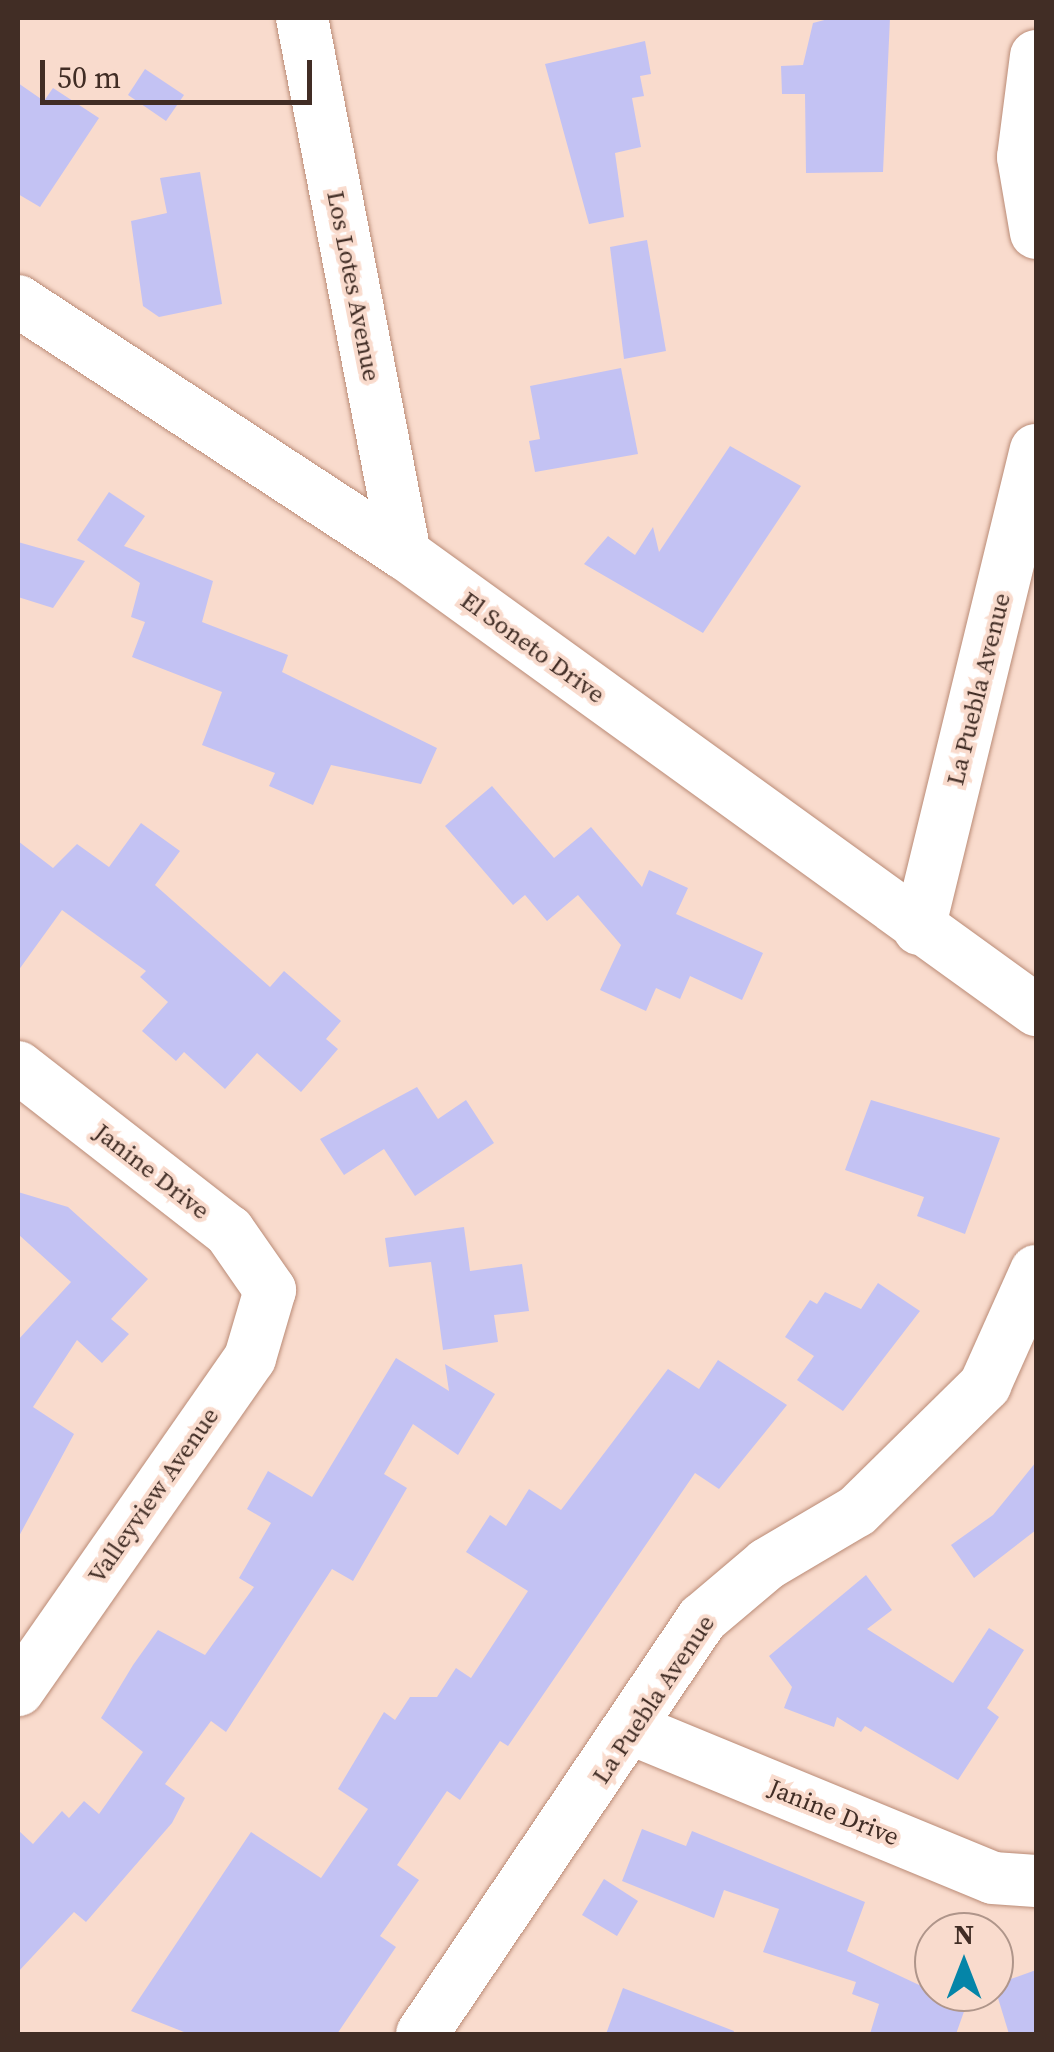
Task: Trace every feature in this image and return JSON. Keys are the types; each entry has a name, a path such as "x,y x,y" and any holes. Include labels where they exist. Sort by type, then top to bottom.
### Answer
{"street":[{"name":"Los Lotes Avenue","path":"302,18 405,554"},
{"path":"1036,56 1023,156 1036,233"},
{"name":"El Soneto Drive","path":"18,301 405,554 918,929 1036,1010"},
{"name":"La Puebla Avenue","path":"918,929 1036,450"},
{"name":"Janine Drive","path":"18,1068 230,1231 270,1290"},
{"name":"La Puebla Avenue","path":"422,2034 634,1730 702,1619 767,1564 857,1511 984,1384 1036,1271"},
{"name":"Valleyview Avenue","path":"18,1690 250,1358 270,1290"},
{"name":"Janine Drive","path":"634,1730 993,1878 1036,1881"}],"building":[{"path":"832,18 890,18 883,172 806,173 805,94 782,94 781,66 803,65 813,23"},
{"path":"645,41 651,74 640,76 644,96 632,98 641,147 615,153 624,217 589,224 545,64"},
{"path":"145,69 184,95 166,121 128,95"},
{"path":"18,83 44,101 53,88 99,118 40,207 18,194"},
{"path":"200,172 222,304 159,317 143,306 131,221 167,213 160,178"},
{"path":"647,240 666,351 624,359 610,247"},
{"path":"621,368 638,454 535,472 529,441 540,439 530,386"},
{"path":"730,446 801,486 703,633 584,564 608,536 635,555 653,527 659,552"},
{"path":"109,492 145,516 124,546 213,581 202,622 288,655 282,672 437,748 421,784 331,765 313,805 269,786 275,773 202,745 222,692 132,657 145,622 131,617 140,583 77,540"},
{"path":"18,542 85,561 53,608 18,597"},
{"path":"492,786 554,858 591,827 642,887 649,870 688,888 676,914 763,953 742,1000 690,976 680,999 656,988 646,1011 600,990 621,945 578,895 547,921 525,895 513,905 445,826"},
{"path":"141,823 180,851 155,885 270,987 284,971 341,1021 326,1039 338,1049 301,1092 257,1053 225,1089 184,1052 176,1061 142,1031 168,1002 140,977 146,971 62,910 18,971 18,841 53,868 77,844 109,867"},
{"path":"417,1087 438,1119 466,1100 494,1143 415,1196 384,1149 344,1175 320,1139"},
{"path":"871,1100 1000,1138 965,1234 917,1216 924,1197 845,1170"},
{"path":"18,1192 68,1207 148,1279 111,1319 129,1334 102,1363 77,1340 33,1407 74,1434 18,1538 18,1340 71,1282 18,1234"},
{"path":"464,1227 470,1271 522,1264 529,1311 494,1315 498,1342 443,1350 431,1262 389,1267 385,1238"},
{"path":"878,1283 920,1311 843,1411 797,1380 814,1356 785,1337 810,1300 817,1304 825,1292 861,1309"},
{"path":"396,1358 449,1391 445,1364 495,1394 458,1455 413,1424 384,1474 407,1488 353,1581 332,1569 226,1732 211,1721 165,1784 185,1798 172,1823 86,1922 74,1912 18,1972 18,1830 33,1844 62,1811 69,1818 84,1801 99,1814 143,1752 101,1718 133,1665 158,1630 205,1655 254,1587 239,1578 271,1523 247,1509 268,1471 312,1497"},
{"path":"718,1360 787,1405 719,1489 695,1473 508,1746 500,1741 460,1800 447,1791 397,1865 419,1880 380,1936 396,1947 337,2034 189,2034 131,2011 251,1832 321,1878 368,1809 338,1789 384,1712 395,1720 410,1697 437,1697 456,1668 471,1678 528,1591 466,1552 490,1515 506,1526 529,1489 561,1510 668,1369 699,1389"},
{"path":"1036,1462 1036,1530 974,1578 951,1545 993,1515"},
{"path":"866,1575 892,1610 867,1629 953,1683 989,1628 1024,1650 987,1708 999,1717 958,1780 865,1726 861,1732 837,1717 834,1727 784,1708 792,1687 769,1656"},
{"path":"642,1829 686,1846 692,1831 865,1902 847,1951 914,1983 914,2012 964,2012 956,2034 870,2034 879,2004 852,1994 856,1982 763,1952 779,1909 724,1890 714,1918 622,1881"},
{"path":"604,1879 638,1901 617,1936 582,1915"},
{"path":"1036,1970 1036,2034 1009,2034 1002,2012 1014,2012 1014,1978"},
{"path":"623,1988 734,2031 733,2034 606,2034"}]}
